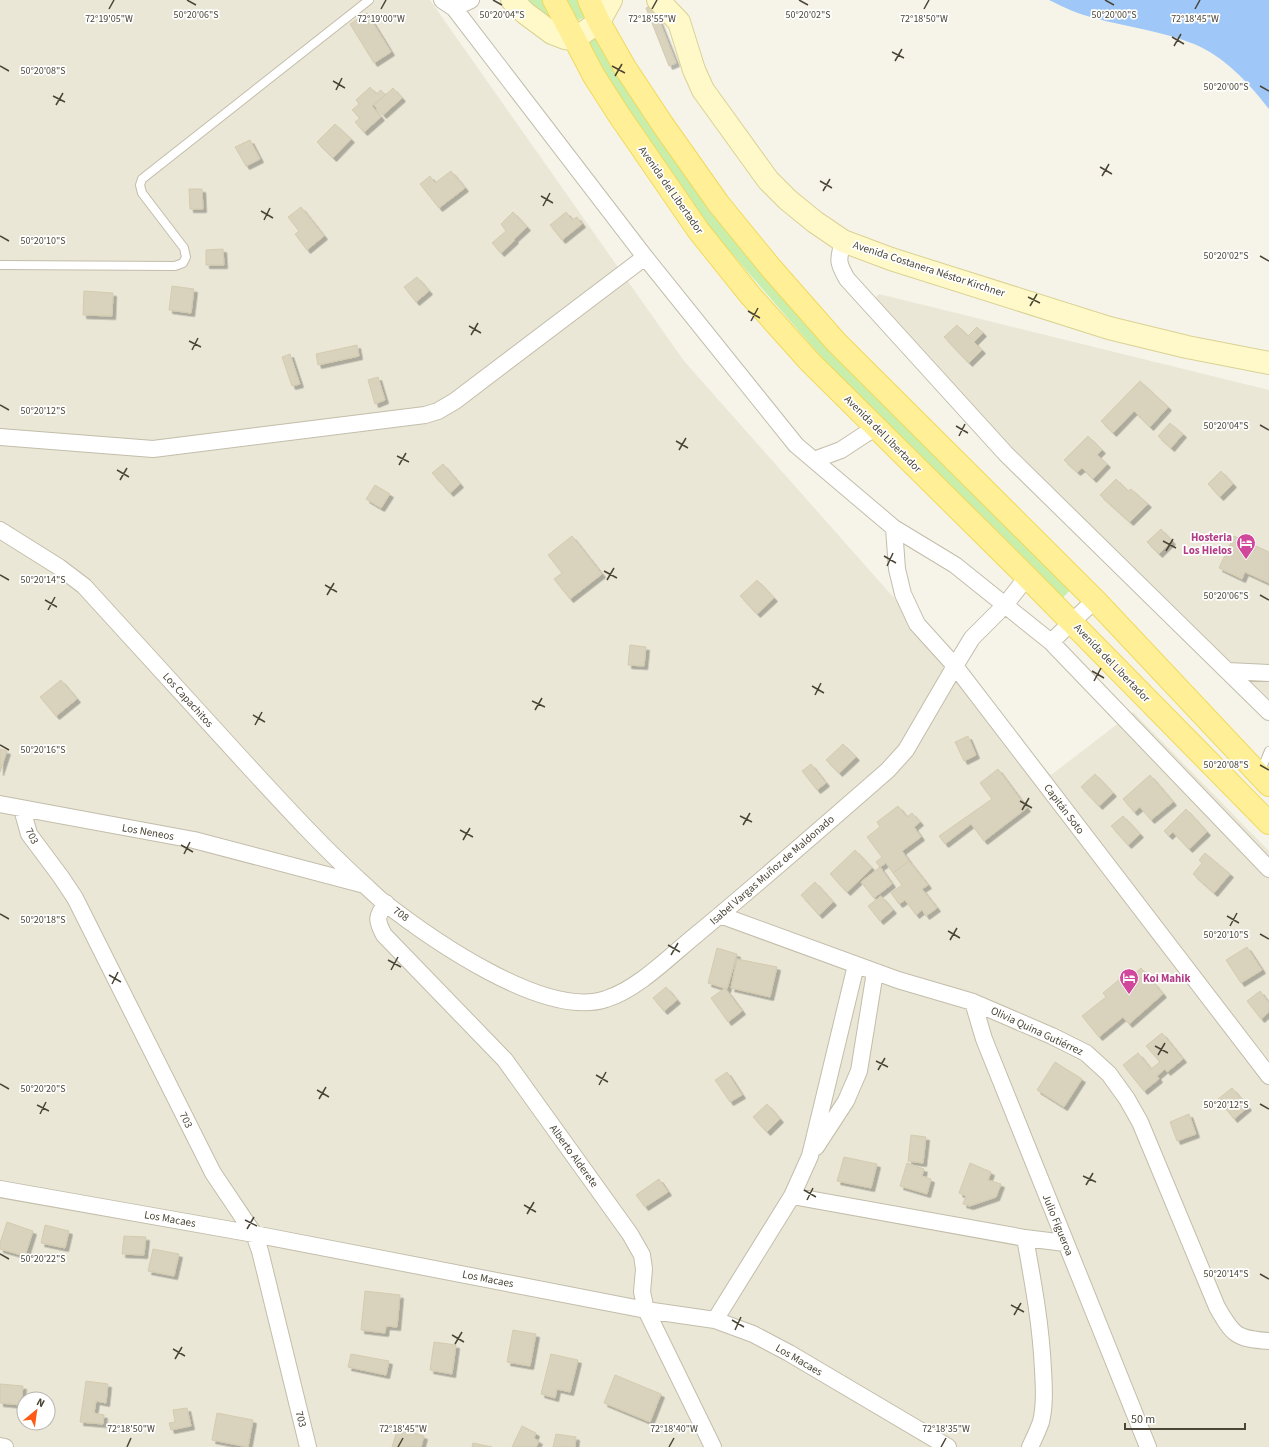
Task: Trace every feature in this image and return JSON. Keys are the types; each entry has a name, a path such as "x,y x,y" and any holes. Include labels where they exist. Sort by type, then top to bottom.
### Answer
{"main road":[{"name":"Avenida del Libertador","path":"554,0 594,76 619,115 698,230 750,294 810,362 1072,622 1269,823"},
{"path":"589,0 599,22 624,66 662,125 718,203 771,268 836,342 1095,600 1264,780"}],"street":[{"path":"471,0 448,4 645,257 796,445 894,528 955,565 1051,642 1269,869"},
{"path":"512,0 525,13 552,33 565,38 574,38 586,32 599,22 611,0"},
{"name":"Avenida Costanera Néstor Kirchner","path":"658,0 680,22 694,70 703,90 768,180 788,200 815,222 843,241 890,259 1109,328 1187,347 1269,363"},
{"path":"680,22 681,0"},
{"path":"843,241 838,259 847,279 1006,454 1269,712"},
{"path":"0,437 153,449 409,417 438,411 455,401 645,257"},
{"path":"814,460 841,450 876,427"},
{"name":"Capitán Soto","path":"894,528 897,569 903,594 917,624 954,666 1269,1076"},
{"name":"Los Capachitos","path":"0,530 59,567 84,586 297,819 365,885"},
{"name":"Isabel Vargas Muñoz de Maldonado","path":"438,942 496,975 548,998 581,1004 605,1000 628,989 656,968 769,875 888,770 906,750 954,666 972,638 1006,605 1027,577"},
{"path":"1051,642 1095,600"},
{"path":"1228,671 1269,673"},
{"name":"Los Neneos","path":"0,804 194,840 365,885"},
{"name":"703","path":"22,809 29,834 75,898 213,1173 254,1234 260,1251 308,1447"},
{"name":"708","path":"365,885 386,903 438,942"},
{"name":"Alberto Alderete","path":"386,903 378,913 377,922 384,935 505,1060 630,1234 642,1255 644,1269 642,1292 646,1310 713,1447"},
{"name":"Olivia Quina Gutiérrez","path":"720,915 875,972 973,1002 1052,1036 1086,1053 1109,1074 1127,1099 1140,1122 1217,1308 1228,1326 1240,1337 1252,1340 1269,1341"},
{"path":"810,1156 856,965"},
{"path":"715,1320 792,1196 810,1156 846,1102 859,1071 875,972"},
{"name":"Julio Figueroa","path":"973,1002 984,1039 1148,1447"},
{"name":"Los Macaes","path":"0,1189 254,1234 646,1310 715,1320 753,1334 789,1353 948,1447"},
{"path":"792,1196 1025,1238 1065,1243"},
{"path":"1025,1238 1042,1337 1044,1381 1044,1402 1041,1422 1030,1447"},
{"path":"0,1446 5,1447"}],"lane":[{"path":"0,265 175,266 183,263 186,257 184,248 142,193 140,185 142,179 369,0"},
{"path":"1264,780 1269,751"}],"shaded area":[{"path":"0,0 430,0 684,361 1051,775 1133,712 1269,851 1269,1447 0,1447"},
{"path":"879,294 1269,390 1269,712 864,310"}],"green space":[{"path":"527,0 547,0 558,24 532,7"},
{"path":"567,0 577,0 585,17 576,21"},
{"path":"597,36 636,104 712,211 830,352 1070,590 1061,600 824,360 708,226 625,111 588,41"}],"water":[{"path":"1049,0 1269,0 1269,109 1245,80 1226,63 1205,49 1170,36 1088,16"}],"building":[{"path":"653,5 676,63 669,66 646,8"},
{"path":"367,13 391,52 374,63 350,24"},
{"path":"370,87 376,94 381,90 385,95 372,106 381,117 364,132 355,122 360,118 352,110 359,104 356,100"},
{"path":"393,88 402,98 383,115 374,105"},
{"path":"335,124 351,139 333,158 317,142"},
{"path":"250,140 260,159 246,166 235,147"},
{"path":"451,171 465,188 439,208 420,184 430,176 435,183"},
{"path":"189,189 202,189 203,209 190,209"},
{"path":"301,207 324,236 307,250 295,234 299,231 288,217"},
{"path":"513,212 527,227 501,253 492,243 506,231 501,224"},
{"path":"566,212 572,220 577,217 582,224 562,240 550,225"},
{"path":"223,249 224,265 206,265 206,250"},
{"path":"417,277 429,291 416,302 404,287"},
{"path":"172,286 194,289 191,313 169,310"},
{"path":"84,291 113,293 112,316 83,315"},
{"path":"957,325 968,336 977,327 983,333 974,342 982,350 969,363 944,337"},
{"path":"357,345 359,356 318,365 316,354"},
{"path":"290,354 300,384 292,386 282,357"},
{"path":"378,377 385,400 375,404 368,380"},
{"path":"1140,381 1168,407 1150,427 1134,411 1113,433 1101,421"},
{"path":"1170,423 1183,434 1171,448 1158,436"},
{"path":"1088,436 1102,450 1097,455 1107,464 1093,479 1082,468 1077,472 1064,460"},
{"path":"443,464 460,484 450,493 432,473"},
{"path":"1221,471 1233,484 1220,497 1208,484"},
{"path":"1116,479 1128,491 1131,489 1148,504 1130,522 1100,495"},
{"path":"375,485 390,494 381,508 366,499"},
{"path":"1161,529 1172,541 1159,554 1147,542"},
{"path":"572,536 602,574 570,599 554,579 562,573 548,555"},
{"name":"Hosteria Los Hielos","path":"1234,536 1269,552 1269,583 1245,572 1242,579 1219,568"},
{"path":"757,580 774,598 757,614 740,596"},
{"path":"630,645 646,647 644,666 628,665"},
{"path":"61,680 77,699 56,716 40,697"},
{"path":"968,736 976,755 964,761 955,742"},
{"path":"843,744 856,757 839,773 826,760"},
{"path":"0,749 7,751 0,772"},
{"path":"811,764 826,783 817,790 802,771"},
{"path":"998,769 1027,808 984,841 971,824 945,844 939,836 992,799 980,783"},
{"path":"1095,774 1113,793 1099,806 1081,787"},
{"path":"1150,775 1173,802 1151,820 1140,807 1134,812 1123,799"},
{"path":"898,806 907,817 912,813 920,822 914,827 921,837 902,851 909,861 893,873 886,863 880,867 876,862 882,857 867,837 880,827 877,822"},
{"path":"1186,809 1207,832 1189,849 1173,832 1169,836 1164,831"},
{"path":"1123,816 1140,834 1128,845 1111,826"},
{"path":"855,850 872,868 847,892 830,874"},
{"path":"1205,853 1230,874 1214,893 1193,874 1202,863 1199,860"},
{"path":"909,861 928,885 922,889 937,908 926,916 922,910 916,915 905,900 899,904 891,893 902,885 893,873"},
{"path":"880,867 892,884 874,898 861,882"},
{"path":"815,882 833,902 819,915 801,895"},
{"path":"881,896 893,910 880,921 868,906"},
{"path":"1247,947 1262,970 1241,983 1226,960"},
{"path":"717,948 737,954 727,989 708,983"},
{"path":"737,959 777,967 770,997 731,988"},
{"path":"1141,968 1163,994 1129,1024 1123,1017 1099,1037 1082,1016 1106,997 1103,993 1132,969 1135,973"},
{"path":"666,987 677,1000 664,1011 653,998"},
{"path":"725,988 742,1011 728,1022 711,998"},
{"path":"1260,991 1269,1003 1269,1012 1261,1019 1247,1001"},
{"path":"1162,1033 1183,1059 1167,1072 1165,1069 1157,1076 1159,1079 1144,1091 1123,1065 1138,1053 1151,1069 1160,1062 1146,1046"},
{"path":"1055,1062 1082,1079 1064,1107 1037,1090"},
{"path":"727,1072 742,1095 730,1102 715,1080"},
{"path":"1232,1088 1248,1107 1234,1119 1218,1099"},
{"path":"767,1104 780,1119 767,1132 753,1117"},
{"path":"1189,1114 1196,1134 1177,1141 1170,1122"},
{"path":"911,1135 926,1137 923,1163 908,1161"},
{"path":"844,1157 877,1164 871,1188 837,1181"},
{"path":"907,1163 924,1169 922,1176 931,1179 927,1194 900,1186"},
{"path":"970,1163 991,1172 988,1180 1001,1184 996,1197 970,1206 963,1204 966,1196 959,1193"},
{"path":"659,1179 668,1192 645,1207 636,1195"},
{"path":"7,1222 33,1231 25,1256 0,1249 0,1243"},
{"path":"45,1225 69,1231 65,1248 41,1243"},
{"path":"124,1236 146,1237 144,1255 122,1254"},
{"path":"153,1249 179,1254 174,1276 148,1271"},
{"path":"365,1291 400,1295 397,1327 386,1326 385,1333 361,1330"},
{"path":"513,1330 536,1334 530,1366 507,1362"},
{"path":"434,1342 456,1345 452,1374 430,1370"},
{"path":"351,1354 389,1361 386,1375 348,1367"},
{"path":"551,1354 578,1360 570,1392 557,1389 555,1398 541,1394"},
{"path":"615,1375 661,1394 650,1422 604,1403"},
{"path":"86,1381 108,1384 106,1403 96,1401 94,1413 104,1415 103,1424 80,1422"},
{"path":"0,1384 23,1386 22,1391 16,1391 16,1405 0,1403"},
{"path":"187,1408 191,1426 171,1430 169,1423 175,1422 173,1410"},
{"path":"217,1413 253,1420 248,1447 212,1440"},
{"path":"522,1426 536,1433 534,1438 539,1441 536,1447 512,1447"},
{"path":"398,1428 424,1436 421,1447 392,1447"},
{"path":"556,1434 576,1437 575,1447 553,1447"},
{"path":"473,1443 492,1447 472,1447"}],"place":[{"name":"Hosteria Los Hielos","path":"1246,560"},
{"name":"Koi Mahik","path":"1129,995"}]}
